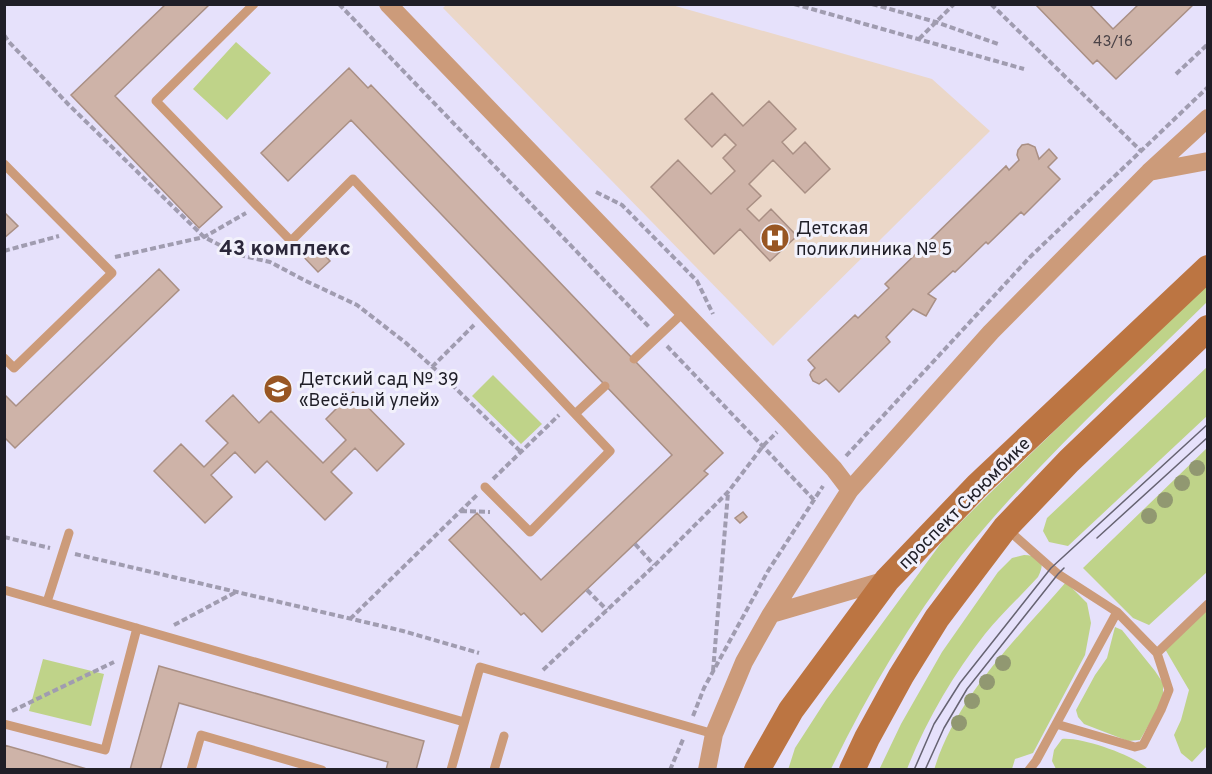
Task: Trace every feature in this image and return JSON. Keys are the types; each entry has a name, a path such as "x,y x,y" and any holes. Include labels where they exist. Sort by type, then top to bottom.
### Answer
{"main road":[{"name":"проспект Сююмбике","path":"761,767 791,710 887,580 977,486 1208,268"},
{"path":"852,770 896,686 937,618 1005,528 1069,461 1208,328"}],"street":[{"path":"388,4 834,469 850,490"},
{"path":"707,770 714,734 744,662 771,614 850,490 991,332 1149,172 1208,118"},
{"path":"1149,172 1208,161"},
{"path":"771,614 887,580"}],"lane":[{"path":"254,4 156,101 291,241 353,179 610,451 531,532 485,487"},
{"path":"4,164 112,273 14,368 4,358"},
{"path":"633,359 684,312"},
{"path":"575,414 606,386"},
{"path":"1005,528 1058,574 1117,612 1157,653 1169,690 1143,745 1135,747 1056,724"},
{"path":"47,602 69,533"},
{"path":"4,590 464,722"},
{"path":"1157,653 1208,604"},
{"path":"1029,770 1117,612"},
{"path":"4,724 105,750 137,628"},
{"path":"451,770 480,667 714,734"},
{"path":"191,770 201,735 322,770"},
{"path":"494,770 504,736"}],"path":[{"path":"339,4 814,500"},
{"path":"794,4 1024,69"},
{"path":"872,4 936,22 998,44"},
{"path":"918,40 954,4"},
{"path":"991,4 1141,151"},
{"path":"4,35 68,104 204,237 239,255 270,262 357,305 406,343 521,452"},
{"path":"1176,74 1208,44"},
{"path":"100,260 204,237 258,206"},
{"path":"4,250 72,232"},
{"path":"432,367 465,334"},
{"path":"350,619 568,406"},
{"path":"533,668 542,671 654,565 728,492 763,446"},
{"path":"713,673 728,492"},
{"path":"461,511 511,513"},
{"path":"4,537 403,631 483,654"},
{"path":"635,544 654,565"},
{"path":"587,590 607,610"},
{"path":"157,634 237,592"},
{"path":"4,715 130,654"}],"shaded area":[{"name":"Детская поликлиника № 5","path":"447,4 672,5 932,79 990,131 773,346 443,8"}],"green space":[{"path":"236,42 271,73 227,120 193,89"},
{"path":"1207,284 1207,302 1045,462 961,556 924,606 890,659 831,769 788,770 795,748 826,700 944,539"},
{"path":"1207,367 1207,416 1068,546 1049,542 1043,531 1047,518"},
{"path":"493,375 542,424 521,444 472,396"},
{"path":"1207,448 1207,572 1149,625 1133,618 1083,568"},
{"path":"1024,555 1038,558 1042,563 1038,577 991,627 962,666 941,699 907,769 879,770 901,724 942,652 998,572 1012,558"},
{"path":"1066,582 1087,603 1091,623 1085,655 1033,753 1015,759 1012,769 934,770 957,717 973,693 990,669"},
{"path":"1207,610 1207,746 1192,762 1181,753 1174,735 1181,720 1189,690 1165,649"},
{"path":"1115,627 1122,630 1163,683 1163,700 1140,740 1128,741 1084,724 1076,710 1107,658"},
{"path":"43,659 104,674 91,726 29,711"},
{"path":"1062,739 1082,741 1107,748 1131,758 1148,769 1056,769 1052,761 1054,750"}],"building":[{"path":"166,4 210,4 115,96 222,207 199,228 71,95"},
{"path":"1035,4 1089,4 1113,29 1139,4 1194,4 1116,79 1097,60 1093,64"},
{"path":"349,68 368,88 371,85 723,453 704,471 708,474 542,632 524,613 521,615 449,540 477,513 541,580 672,455 351,120 288,181 261,153"},
{"path":"712,93 743,126 769,101 796,129 782,142 793,154 805,142 830,169 805,193 773,160 749,184 761,196 747,209 759,221 771,209 797,236 770,261 740,229 714,254 651,187 678,160 711,194 735,171 723,158 736,145 725,134 712,147 685,119"},
{"path":"1028,144 1035,147 1039,159 1049,149 1057,158 1048,167 1060,179 1024,215 1021,212 988,244 986,242 928,294 936,299 926,316 913,309 886,337 890,342 839,392 826,379 819,384 813,381 810,375 815,368 808,360 855,315 858,318 889,288 885,284 1006,166 1009,170 1019,160 1018,150 1022,145"},
{"path":"4,212 18,226 4,238"},
{"path":"312,242 330,261 318,272 300,253"},
{"path":"159,269 179,290 15,448 4,437 4,394 16,406"},
{"path":"353,392 404,444 377,471 355,448 331,472 352,493 325,520 267,461 255,473 235,452 211,475 232,497 205,523 154,471 181,444 204,467 228,443 206,421 233,395 259,423 271,411 323,463 346,440 326,419"},
{"path":"743,512 747,517 740,523 735,518"},
{"path":"159,666 424,741 416,770 386,770 388,762 179,703 160,770 130,770"},
{"path":"4,745 43,756 90,770 4,770"}],"tram line":[{"path":"914,770 934,724 960,683 1051,568 1208,424"},
{"path":"1097,538 1208,437"},
{"path":"925,770 944,728 967,689 1064,568"}],"place":[{"name":"Детская поликлиника № 5","path":"775,238"},
{"name":"Детский сад № 39 «Весёлый улей»","path":"278,389"}],"district":[{"name":"43 комплекс","path":"285,248"}]}
